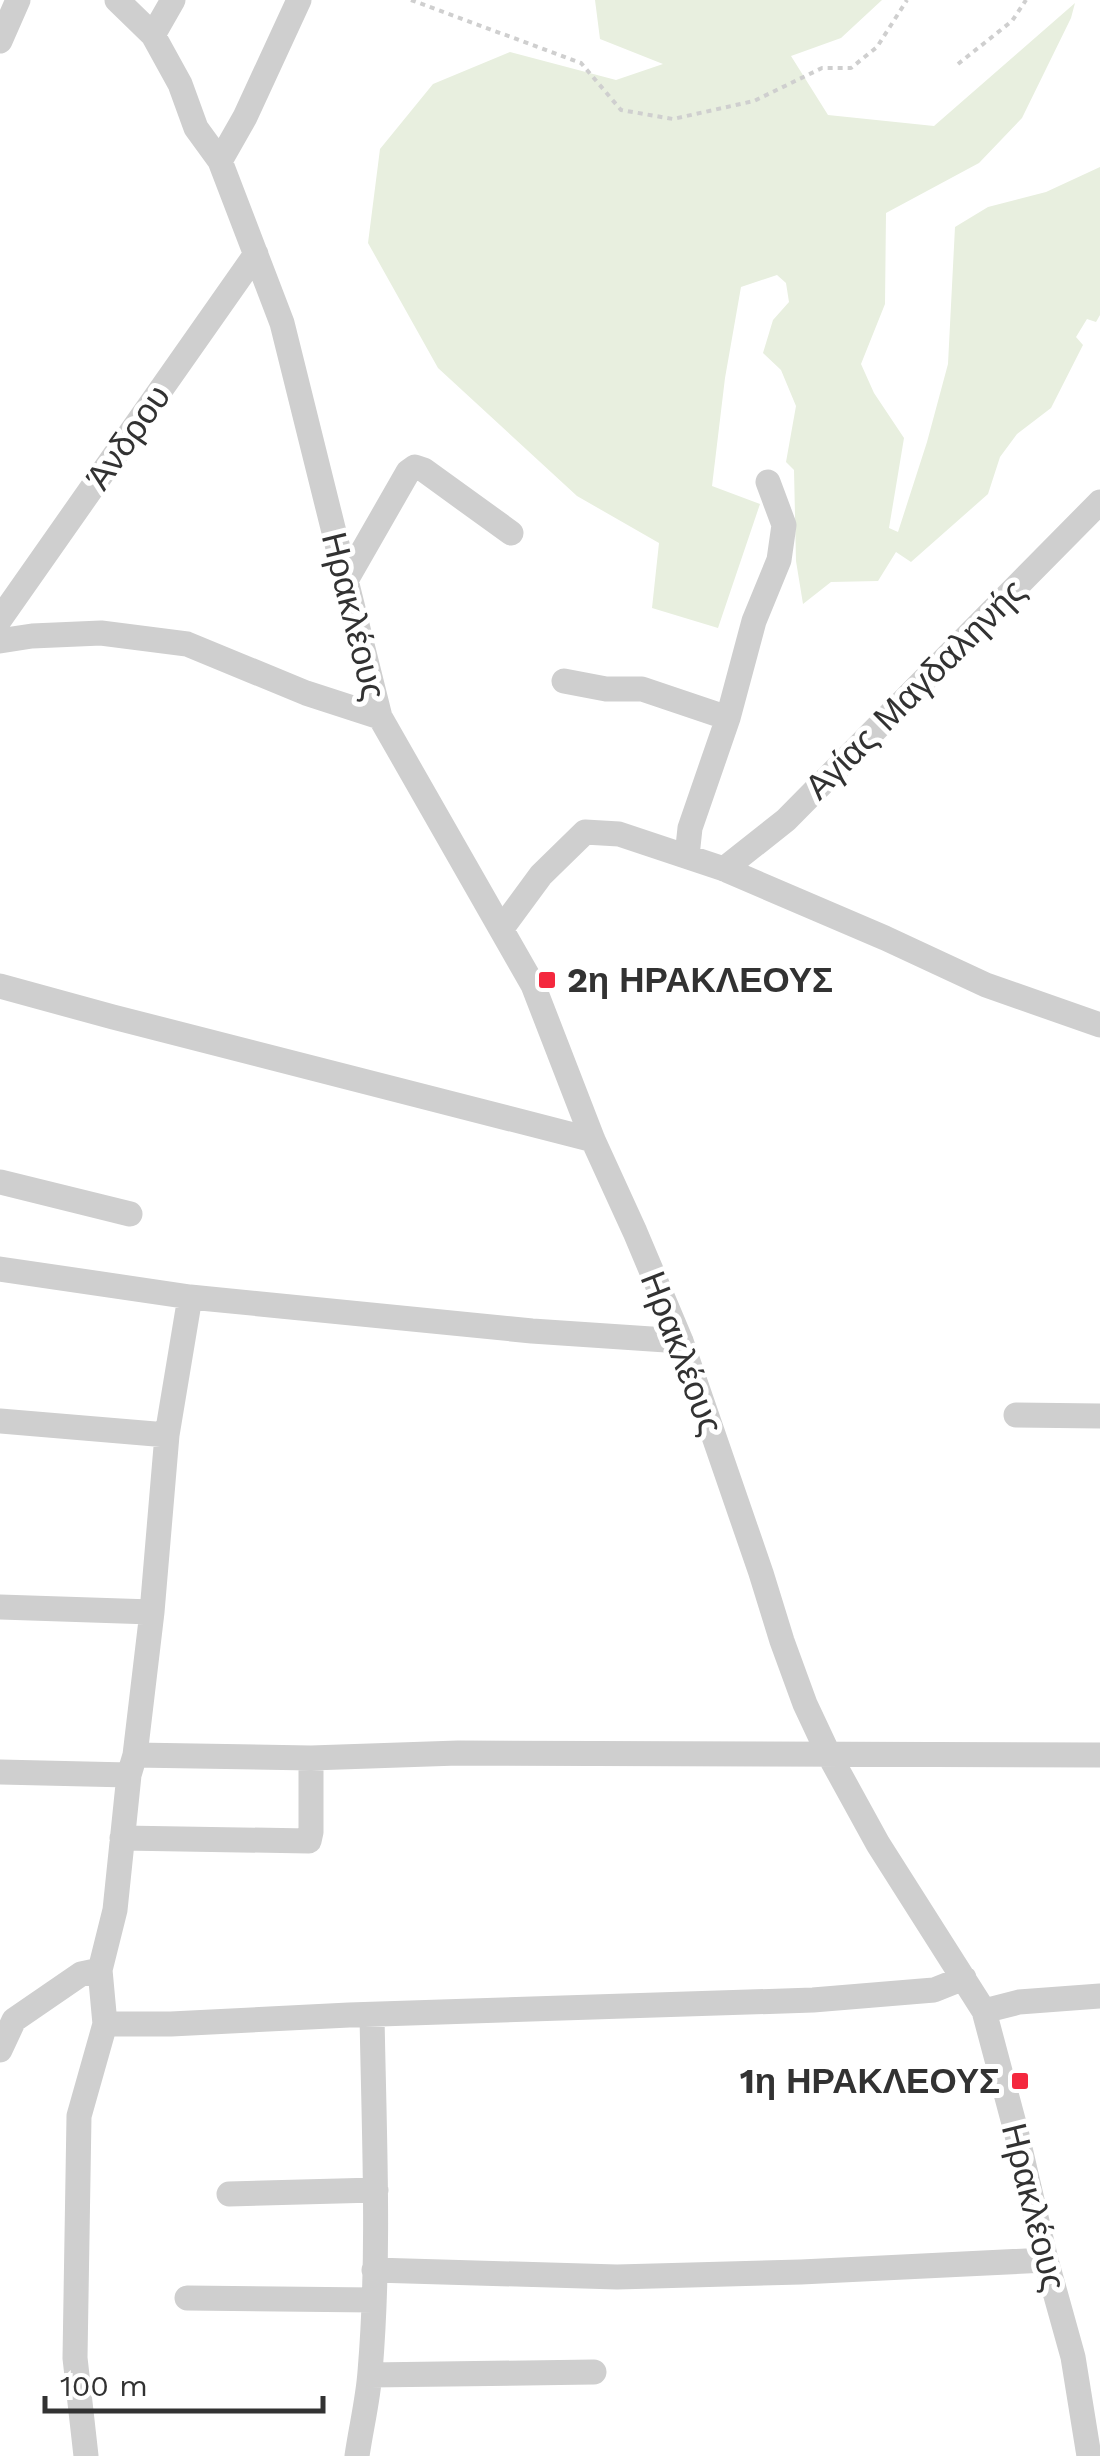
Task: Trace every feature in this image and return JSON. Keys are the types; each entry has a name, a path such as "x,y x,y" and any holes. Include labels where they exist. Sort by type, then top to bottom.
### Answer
{"street":[{"path":"0,41 18,0"},
{"name":"Ηρακλέους","path":"117,0 153,35 180,84 196,128 220,161 282,323 380,717 533,985 593,1140 681,1340 805,1704 887,1857 984,2011 1073,2357 1089,2456"},
{"path":"153,35 173,0"},
{"path":"220,161 245,117 299,0"},
{"name":"Άνδρου","path":"0,619 256,254"},
{"path":"345,582 408,472 415,467 511,534"},
{"path":"687,856 690,828 728,718 754,621 779,560 784,526 768,482"},
{"name":"Αγίας Μαγδαληνής","path":"724,870 786,820 1100,502"},
{"path":"0,641 101,633 187,644 306,693 380,717"},
{"path":"564,681 606,689 642,689 728,718"},
{"path":"502,928 541,874 585,832 618,834 724,870 986,985 1100,1026"},
{"path":"0,986 593,1140"},
{"path":"0,1182 130,1214"},
{"path":"0,1269 190,1297 532,1331 681,1340"},
{"path":"86,2456 75,2358 79,2116 105,2024 100,1970 114,1910 152,1612 168,1435 190,1297"},
{"path":"1016,1415 1100,1416"},
{"path":"0,1421 168,1435"},
{"path":"0,1608 152,1612"},
{"path":"0,1772 458,1754 1100,1755"},
{"path":"122,1838 309,1840 311,1758"},
{"path":"0,2050 14,2020 81,1974 100,1970"},
{"path":"105,2024 814,2000 934,1990 964,1978"},
{"path":"984,2011 1019,2002 1100,1996"},
{"path":"357,2456 370,2376 374,2300 372,2015"},
{"path":"229,2194 376,2190"},
{"path":"374,2270 617,2277 1046,2260"},
{"path":"188,2298 374,2300"},
{"path":"1073,2357 1100,2356"},
{"path":"370,2376 594,2372"}],"path":[{"path":"411,0 581,63 621,110 673,119 754,101 822,68 851,68 877,47 907,0"},
{"path":"958,64 1012,21 1026,0"}],"green space":[{"path":"595,0 882,0 841,38 791,56 828,115 934,126 1075,3 1022,118 979,163 886,213 885,304 861,364 874,393 904,438 889,528 898,532 948,364 955,227 988,207 1046,192 1100,167 1100,315 1096,322 1087,319 1076,337 1083,345 1051,408 1017,434 1000,457 988,494 911,562 896,552 878,581 831,582 803,604 796,561 794,470 786,462 796,406 781,370 763,353 773,320 789,302 786,283 777,275 741,287 725,378 712,486 760,504 718,628 652,608 659,543 577,496 438,368 368,243 380,149 433,84 510,52 616,80 663,64 600,39"}],"place":[{"name":"2η ΗΡΑΚΛΕΟΥΣ","path":"547,980"},
{"name":"1η ΗΡΑΚΛΕΟΥΣ","path":"1020,2081"}]}
